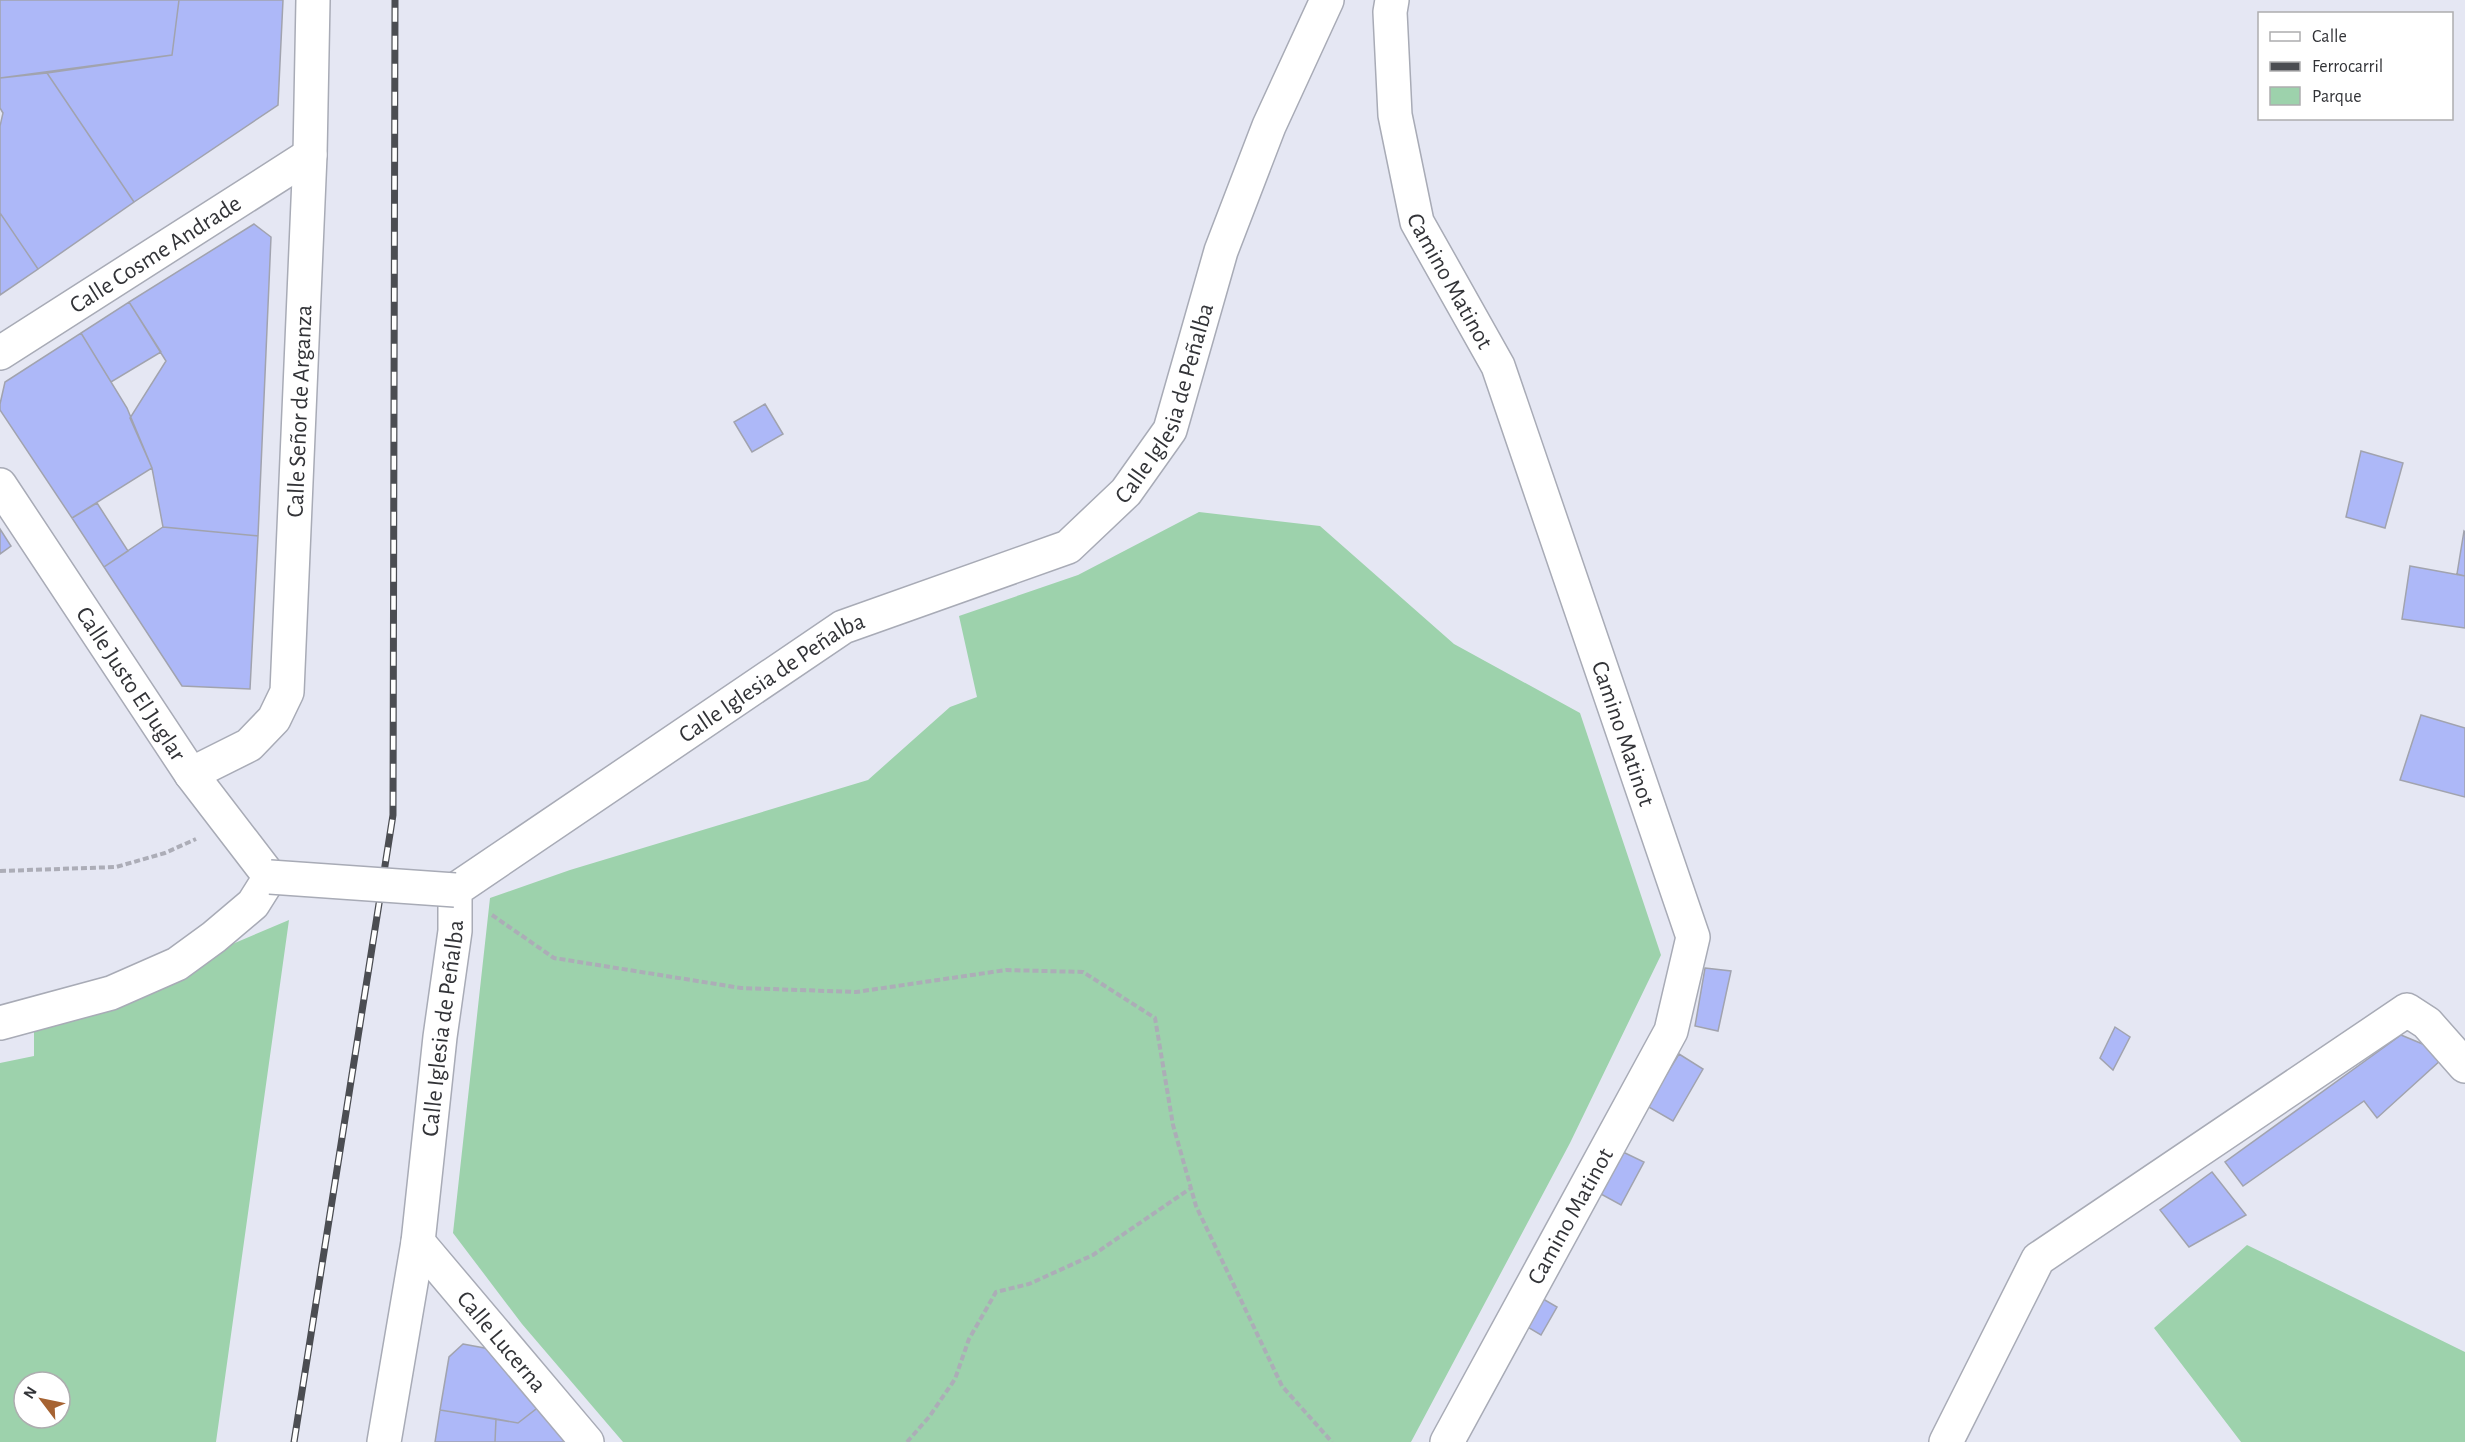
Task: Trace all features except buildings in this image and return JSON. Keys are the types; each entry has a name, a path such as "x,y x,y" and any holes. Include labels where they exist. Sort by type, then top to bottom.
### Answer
{"street":[{"name":"Calle Señor de Arganza","path":"191,774 249,745 274,719 287,692 310,155 313,0"},
{"name":"Calle Iglesia de Peñalba","path":"384,1442 418,1242 440,1037 455,930 455,890 843,627 1068,547 1126,492 1170,430 1221,251 1269,126 1327,0"},
{"name":"Camino Matinot","path":"1392,0 1390,12 1395,115 1417,222 1498,366 1693,937 1671,1031 1447,1442"},
{"name":"Calle Cosme Andrade","path":"0,353 310,155"},
{"name":"Calle Justo El Juglar","path":"0,485 191,774 270,878"},
{"path":"0,1023 111,993 177,964 214,938 253,904 270,878 455,890"},
{"path":"1946,1442 2038,1259 2407,1010 2427,1023 2465,1066"},
{"name":"Calle Lucerna","path":"418,1242 587,1442"}],"path":[{"path":"0,871 116,867 165,853 230,825"},
{"path":"455,890 554,958 741,988 856,992 1006,970 1083,972 1155,1018 1173,1125 1196,1206 1282,1386 1332,1442"},
{"path":"907,1442 929,1417 955,1379 969,1339 996,1292 1029,1284 1093,1256 1191,1188"}],"green space":[{"path":"1199,512 1320,526 1454,644 1580,713 1661,955 1570,1143 1411,1442 623,1442 522,1324 453,1233 490,898 570,870 868,780 950,707 977,697 959,616 1078,575"},
{"path":"289,920 216,1442 0,1442 0,1063 34,1056 34,1032 160,988 223,948"},
{"path":"2247,1245 2465,1352 2465,1442 2241,1442 2154,1328"}],"railway":[{"path":"294,1442 393,815 395,0"}]}
